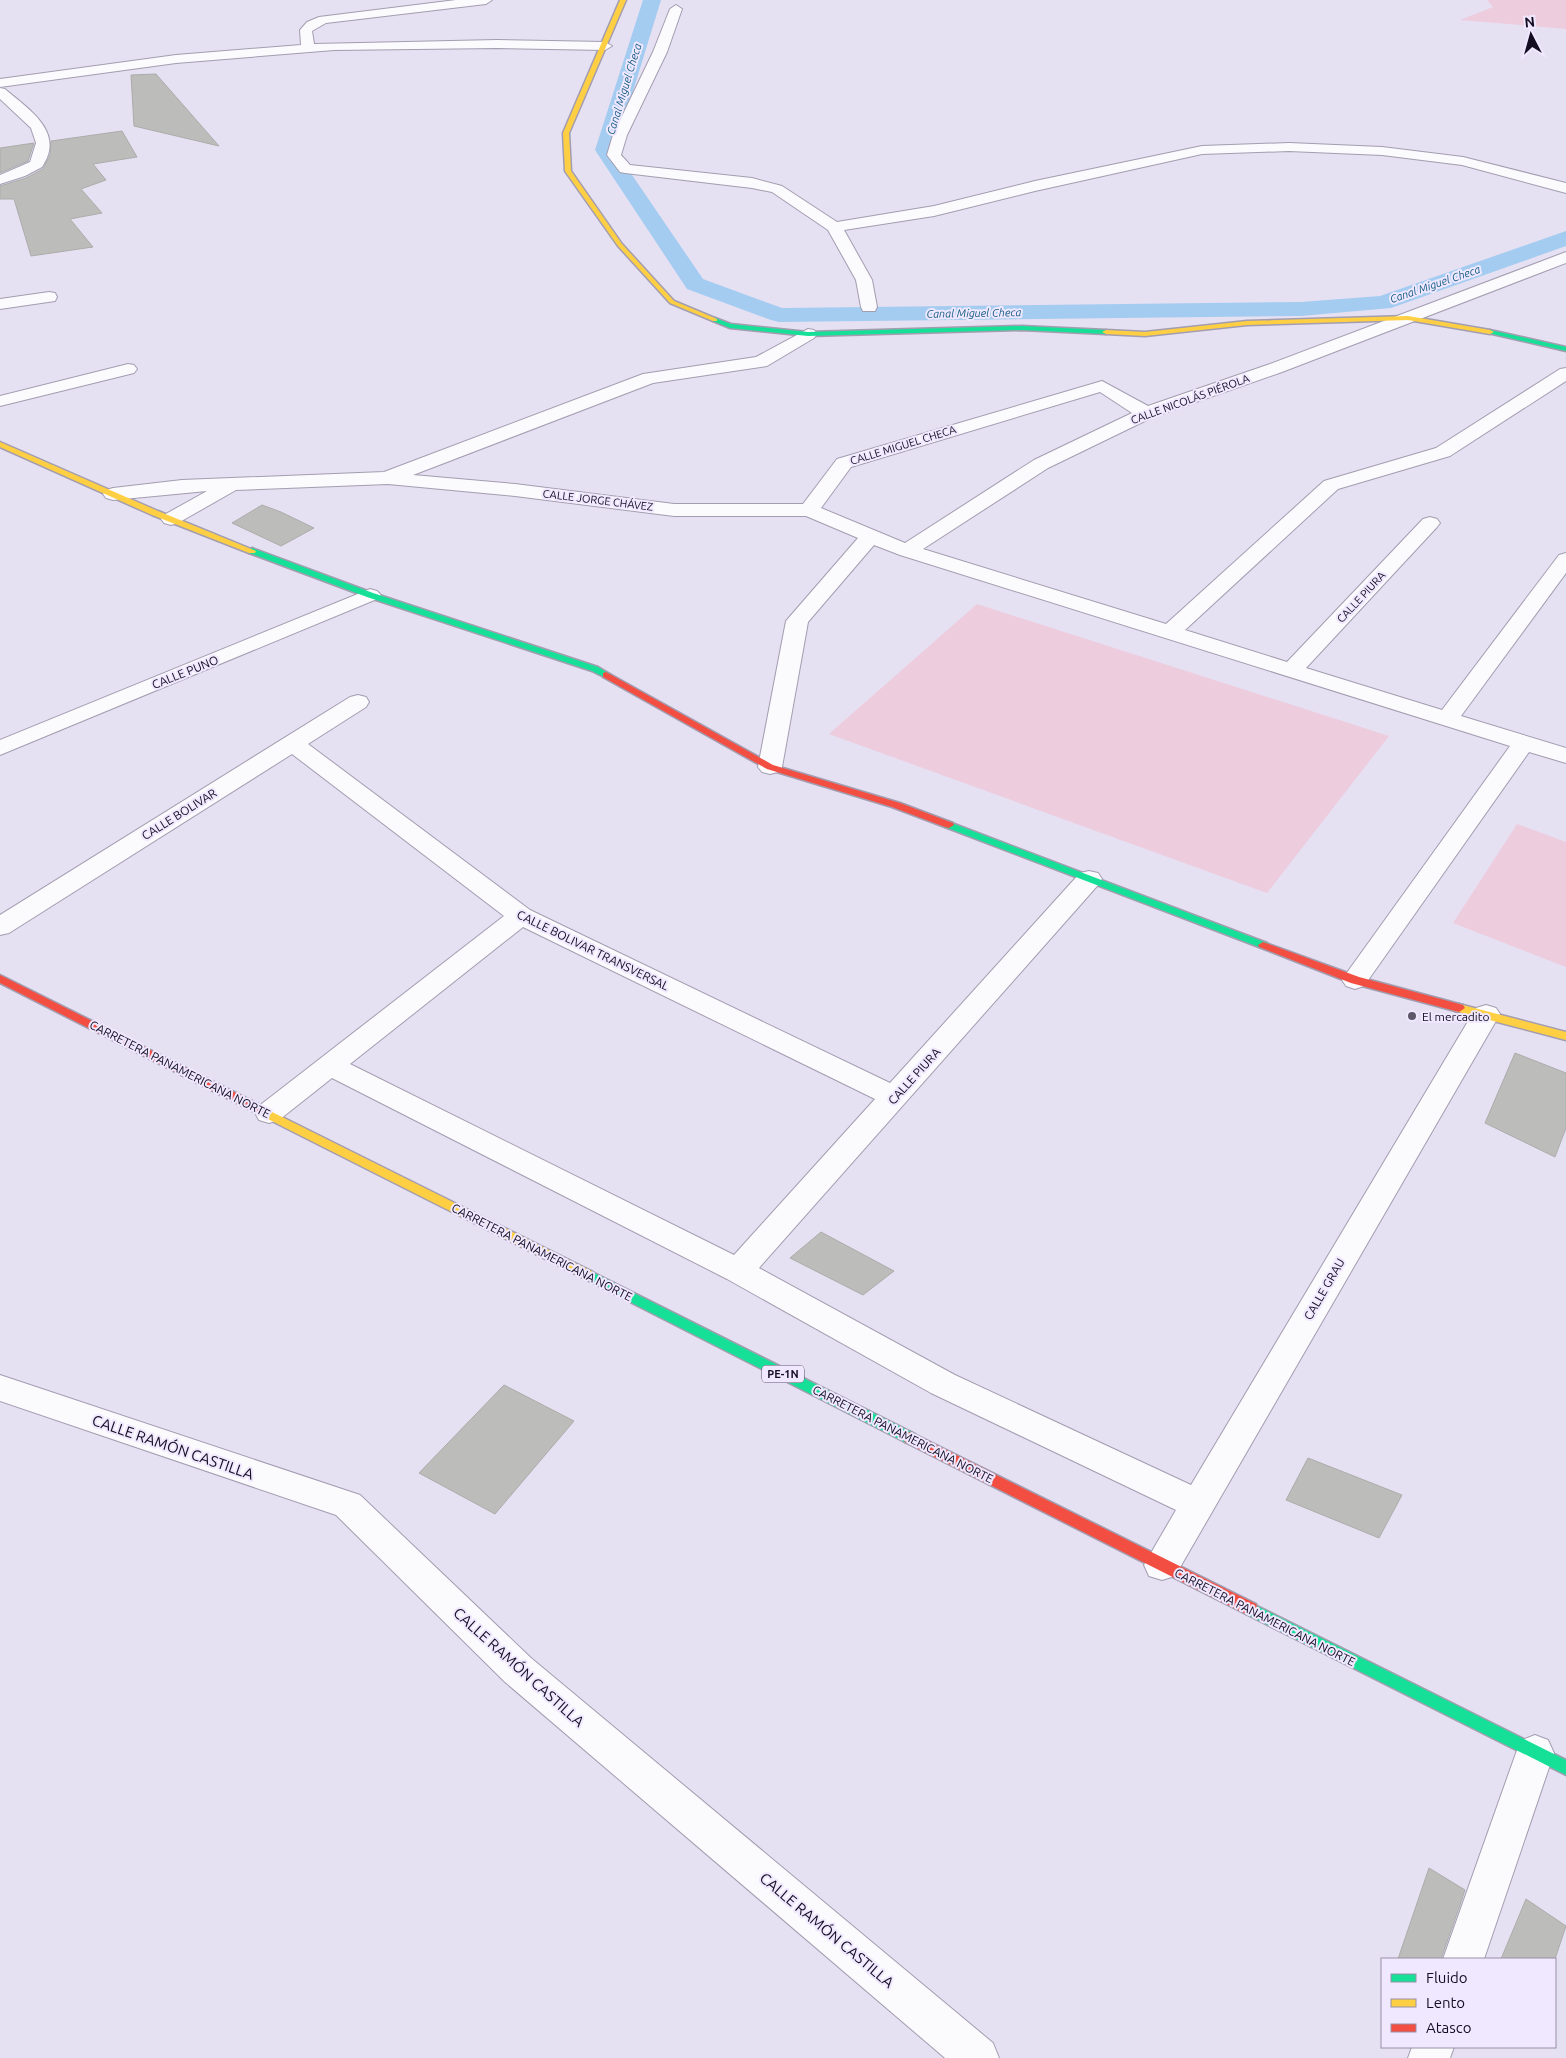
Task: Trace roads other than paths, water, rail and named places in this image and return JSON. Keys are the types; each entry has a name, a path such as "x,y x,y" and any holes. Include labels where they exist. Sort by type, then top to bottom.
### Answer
{"main road":[{"path":"623,0 605,46 566,133 568,171 620,245 672,302 730,326 808,334 1022,328 1146,334 1247,323 1408,318 1496,333 1566,349"},
{"path":"0,444 163,516 370,595 595,669 770,767 896,805 1355,980 1566,1036"},
{"name":"CARRETERA PANAMERICANA NORTE","path":"0,978 1551,1760"}],"street":[{"path":"308,48 306,30 311,25 322,20 486,0"},
{"path":"676,9 660,52 620,135 614,156 625,169 752,182 777,190 834,227 864,280 869,307"},
{"path":"0,83 176,59 308,48 487,44 605,46"},
{"path":"0,92 38,126 43,143 37,164 20,173 0,180"},
{"path":"834,227 934,211 1035,186 1202,150 1290,147 1382,152 1463,161 1566,188"},
{"name":"CALLE NICOLÁS PIÉROLA","path":"906,551 1042,464 1146,413 1276,368 1566,257"},
{"path":"0,304 49,297"},
{"path":"113,494 182,486 387,478 649,378 761,362 808,334"},
{"path":"0,401 128,370"},
{"path":"1169,633 1331,486 1443,452 1566,373"},
{"name":"CALLE MIGUEL CHECA","path":"809,510 844,463 1102,386 1146,413"},
{"name":"CALLE JORGE CHÁVEZ","path":"387,478 515,490 674,510 809,510"},
{"path":"182,486 169,488 155,499 153,504 163,516 234,484"},
{"path":"809,510 906,551 1566,756"},
{"name":"CALLE PIURA","path":"1291,671 1430,523"},
{"path":"770,767 797,621 871,536"},
{"path":"1447,719 1566,558"},
{"name":"CALLE PUNO","path":"0,748 370,595"},
{"name":"CALLE BOLIVAR","path":"0,927 358,702"},
{"name":"CALLE BOLIVAR TRANSVERSAL","path":"292,743 521,916 895,1097"},
{"path":"1355,980 1524,743"},
{"name":"CALLE PIURA","path":"738,1272 1089,879"},
{"path":"269,1113 521,916"},
{"name":"CALLE GRAU","path":"1162,1564 1486,1014"},
{"path":"329,1065 738,1272 944,1384 1197,1504"},
{"name":"CALLE RAMÓN CASTILLA","path":"0,1388 348,1505 518,1670 978,2058"},
{"path":"1463,1958 1551,1760"}],"waterway":[{"name":"Canal Miguel Checa","path":"652,0 605,150 695,284 779,315 1301,309 1383,303 1566,238"}],"place":[{"name":"El mercadito","path":"1412,1016"}]}
